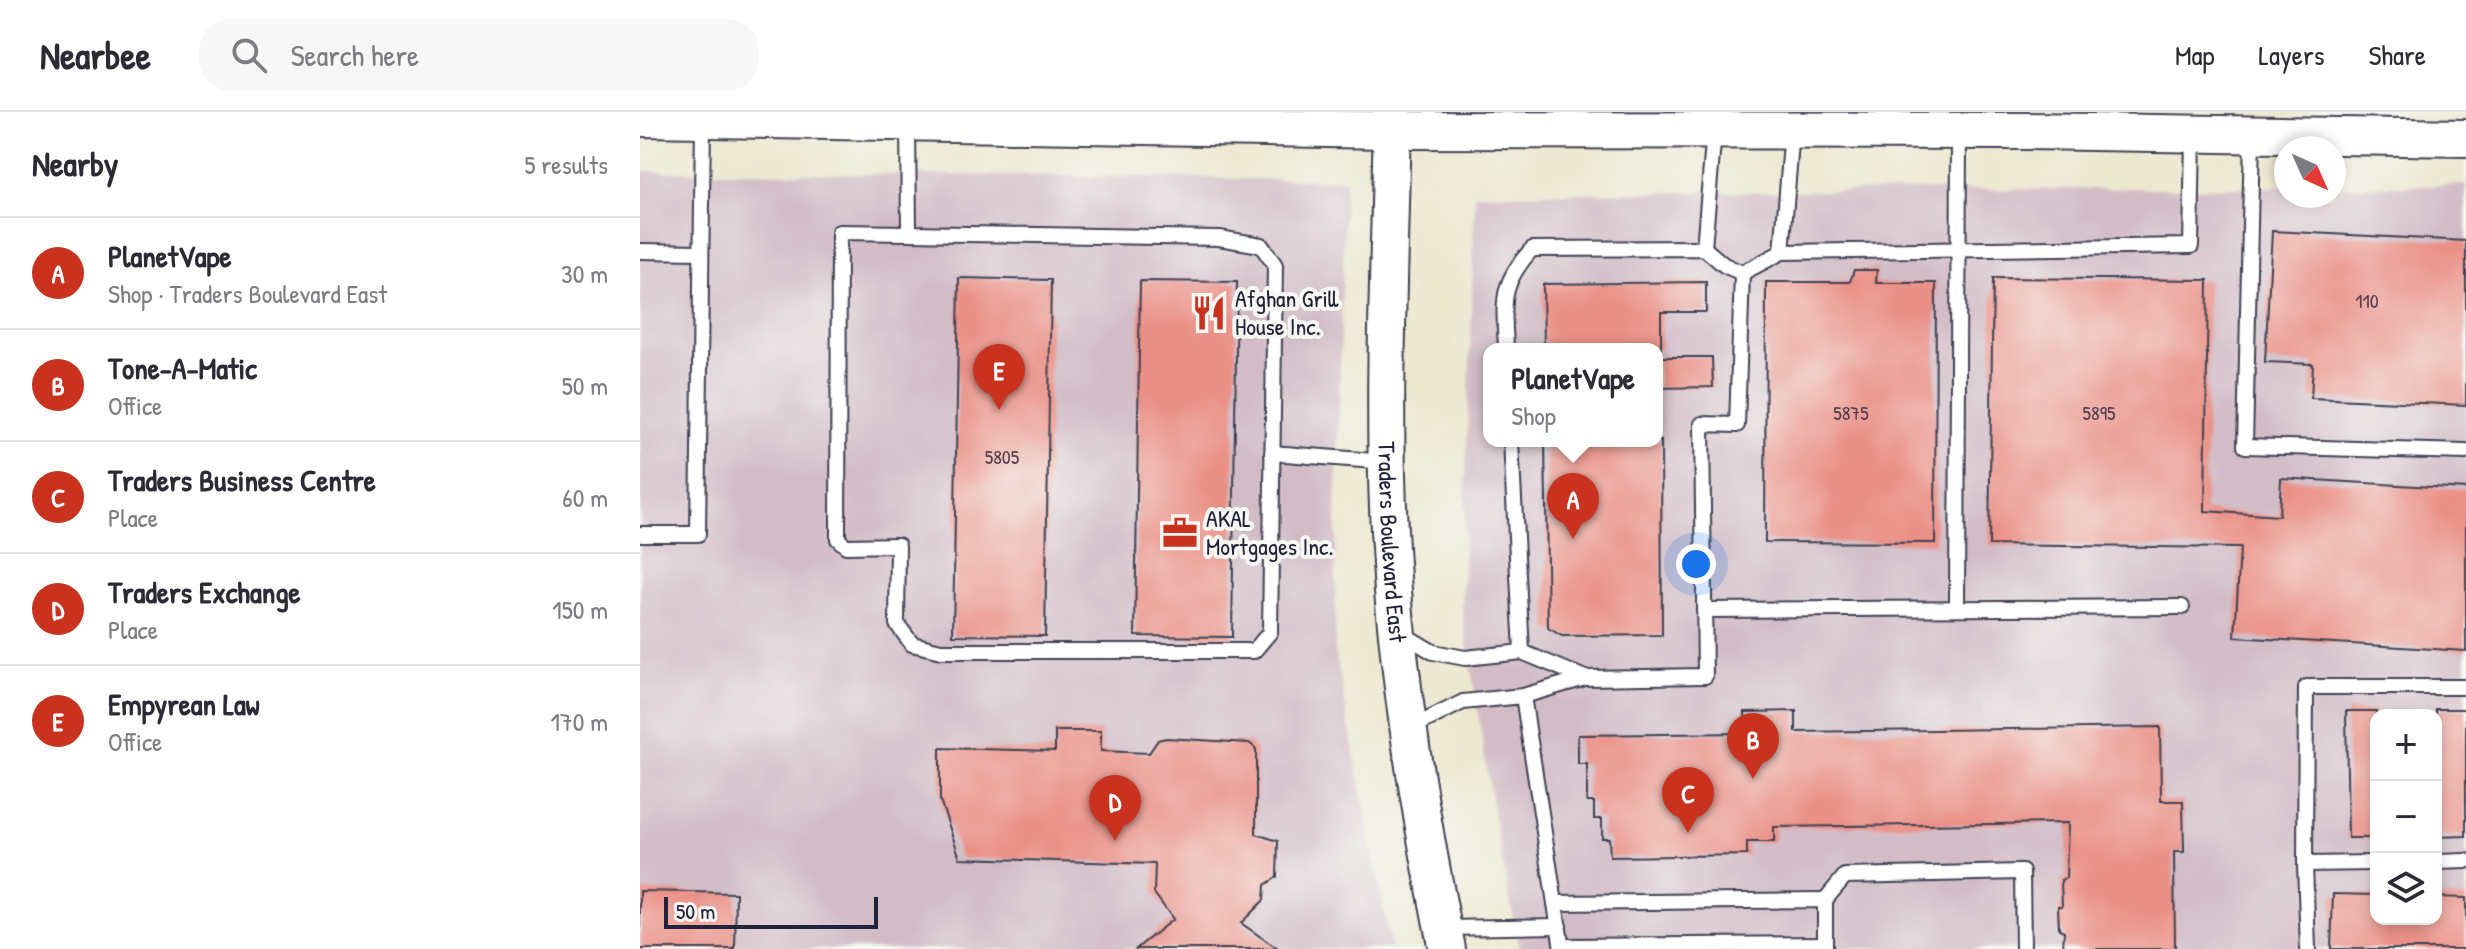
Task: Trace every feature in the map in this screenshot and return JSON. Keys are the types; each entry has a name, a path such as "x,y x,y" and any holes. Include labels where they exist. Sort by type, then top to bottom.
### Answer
{"street":[{"path":"640,118 1392,121 1714,130 2466,138"},
{"name":"Traders Boulevard East","path":"1392,121 1386,369 1388,528 1396,630 1409,729 1425,839 1445,938"}],"lane":[{"path":"640,534 698,534 703,119"},
{"path":"901,119 909,233"},
{"path":"1704,248 1714,130"},
{"path":"1782,252 1792,130"},
{"path":"1957,608 1959,131"},
{"path":"1742,273 1782,252 2191,246 2193,134"},
{"path":"2252,134 2245,446 2466,452"},
{"path":"839,232 909,233 1219,238 1261,245 1275,265 1270,632 1254,651 941,651 912,644 897,624 898,545 846,546 838,539 839,232"},
{"path":"1506,343 1503,299 1513,269 1532,249 1704,248 1724,265 1742,273"},
{"path":"640,251 701,252"},
{"path":"1409,729 1463,702 1523,696 1585,678 1705,676 1702,424 1737,425 1742,273"},
{"path":"1511,447 1522,652"},
{"path":"1272,453 1388,462"},
{"path":"1704,610 2182,607"},
{"path":"1396,630 1433,652 1465,658 1522,652 1585,678"},
{"path":"2308,949 2306,687 2466,687"},
{"path":"1523,696 1562,948 1825,946 1825,900 1845,876 2022,872 2023,949"},
{"path":"2442,862 2466,861"},
{"path":"2305,864 2370,863"},
{"path":"1555,903 1825,900"},
{"path":"1445,938 1559,926"}],"shaded area":[{"path":"640,171 1345,180 1335,650 1391,949 640,949"},
{"path":"2466,185 2466,949 1519,949 1493,810 1462,611 1475,194 2274,187 2274,208 2346,208 2346,187"}],"building":[{"path":"2272,231 2466,241 2466,405 2311,398 2313,364 2265,362"},
{"path":"1854,270 1877,270 1876,283 1936,283 1935,543 1765,542 1766,282 1850,282"},
{"path":"959,278 1051,280 1045,636 953,635"},
{"path":"1993,278 2208,280 2205,511 2279,516 2281,478 2466,489 2466,651 2235,637 2240,548 1989,545"},
{"path":"1140,281 1237,282 1232,637 1135,636"},
{"path":"1706,282 1706,312 1661,312 1661,343 1544,343 1543,284"},
{"path":"1663,357 1712,357 1713,387 1663,388"},
{"path":"1545,447 1661,447 1662,635 1562,636 1548,628"},
{"path":"2442,709 2466,709 2466,836 2442,837"},
{"path":"1796,711 1796,732 2160,727 2161,801 2183,801 2184,852 2174,852 2175,949 2063,949 2064,931 2059,929 2058,906 2062,906 2061,880 2066,878 2068,823 1774,827 1774,842 1747,842 1747,855 1610,857 1609,838 1602,838 1602,819 1594,819 1594,802 1587,802 1587,764 1578,764 1578,735 1746,733 1745,712"},
{"path":"2346,711 2370,711 2370,838 2348,838"},
{"path":"1055,731 1101,731 1101,751 1149,753 1158,740 1166,738 1249,743 1253,746 1256,749 1256,834 1278,841 1277,877 1265,885 1264,900 1241,923 1278,949 1136,949 1173,919 1154,893 1155,864 960,858 940,800 940,748 1055,751"},
{"path":"640,891 736,893 735,949 640,949"},
{"path":"2333,894 2370,895 2370,925 2442,925 2442,897 2466,898 2466,949 2331,949"}],"place":[{"name":"Afghan Grill House Inc.","path":"1209,313"},
{"name":"Empyrean Law","path":"999,410"},
{"name":"AKAL Mortgages Inc.","path":"1180,533"},
{"name":"PlanetVape","path":"1573,539"},
{"name":"Tone-A-Matic","path":"1753,779"},
{"name":"Traders Business Centre","path":"1688,833"},
{"name":"Traders Exchange","path":"1115,841"}]}
